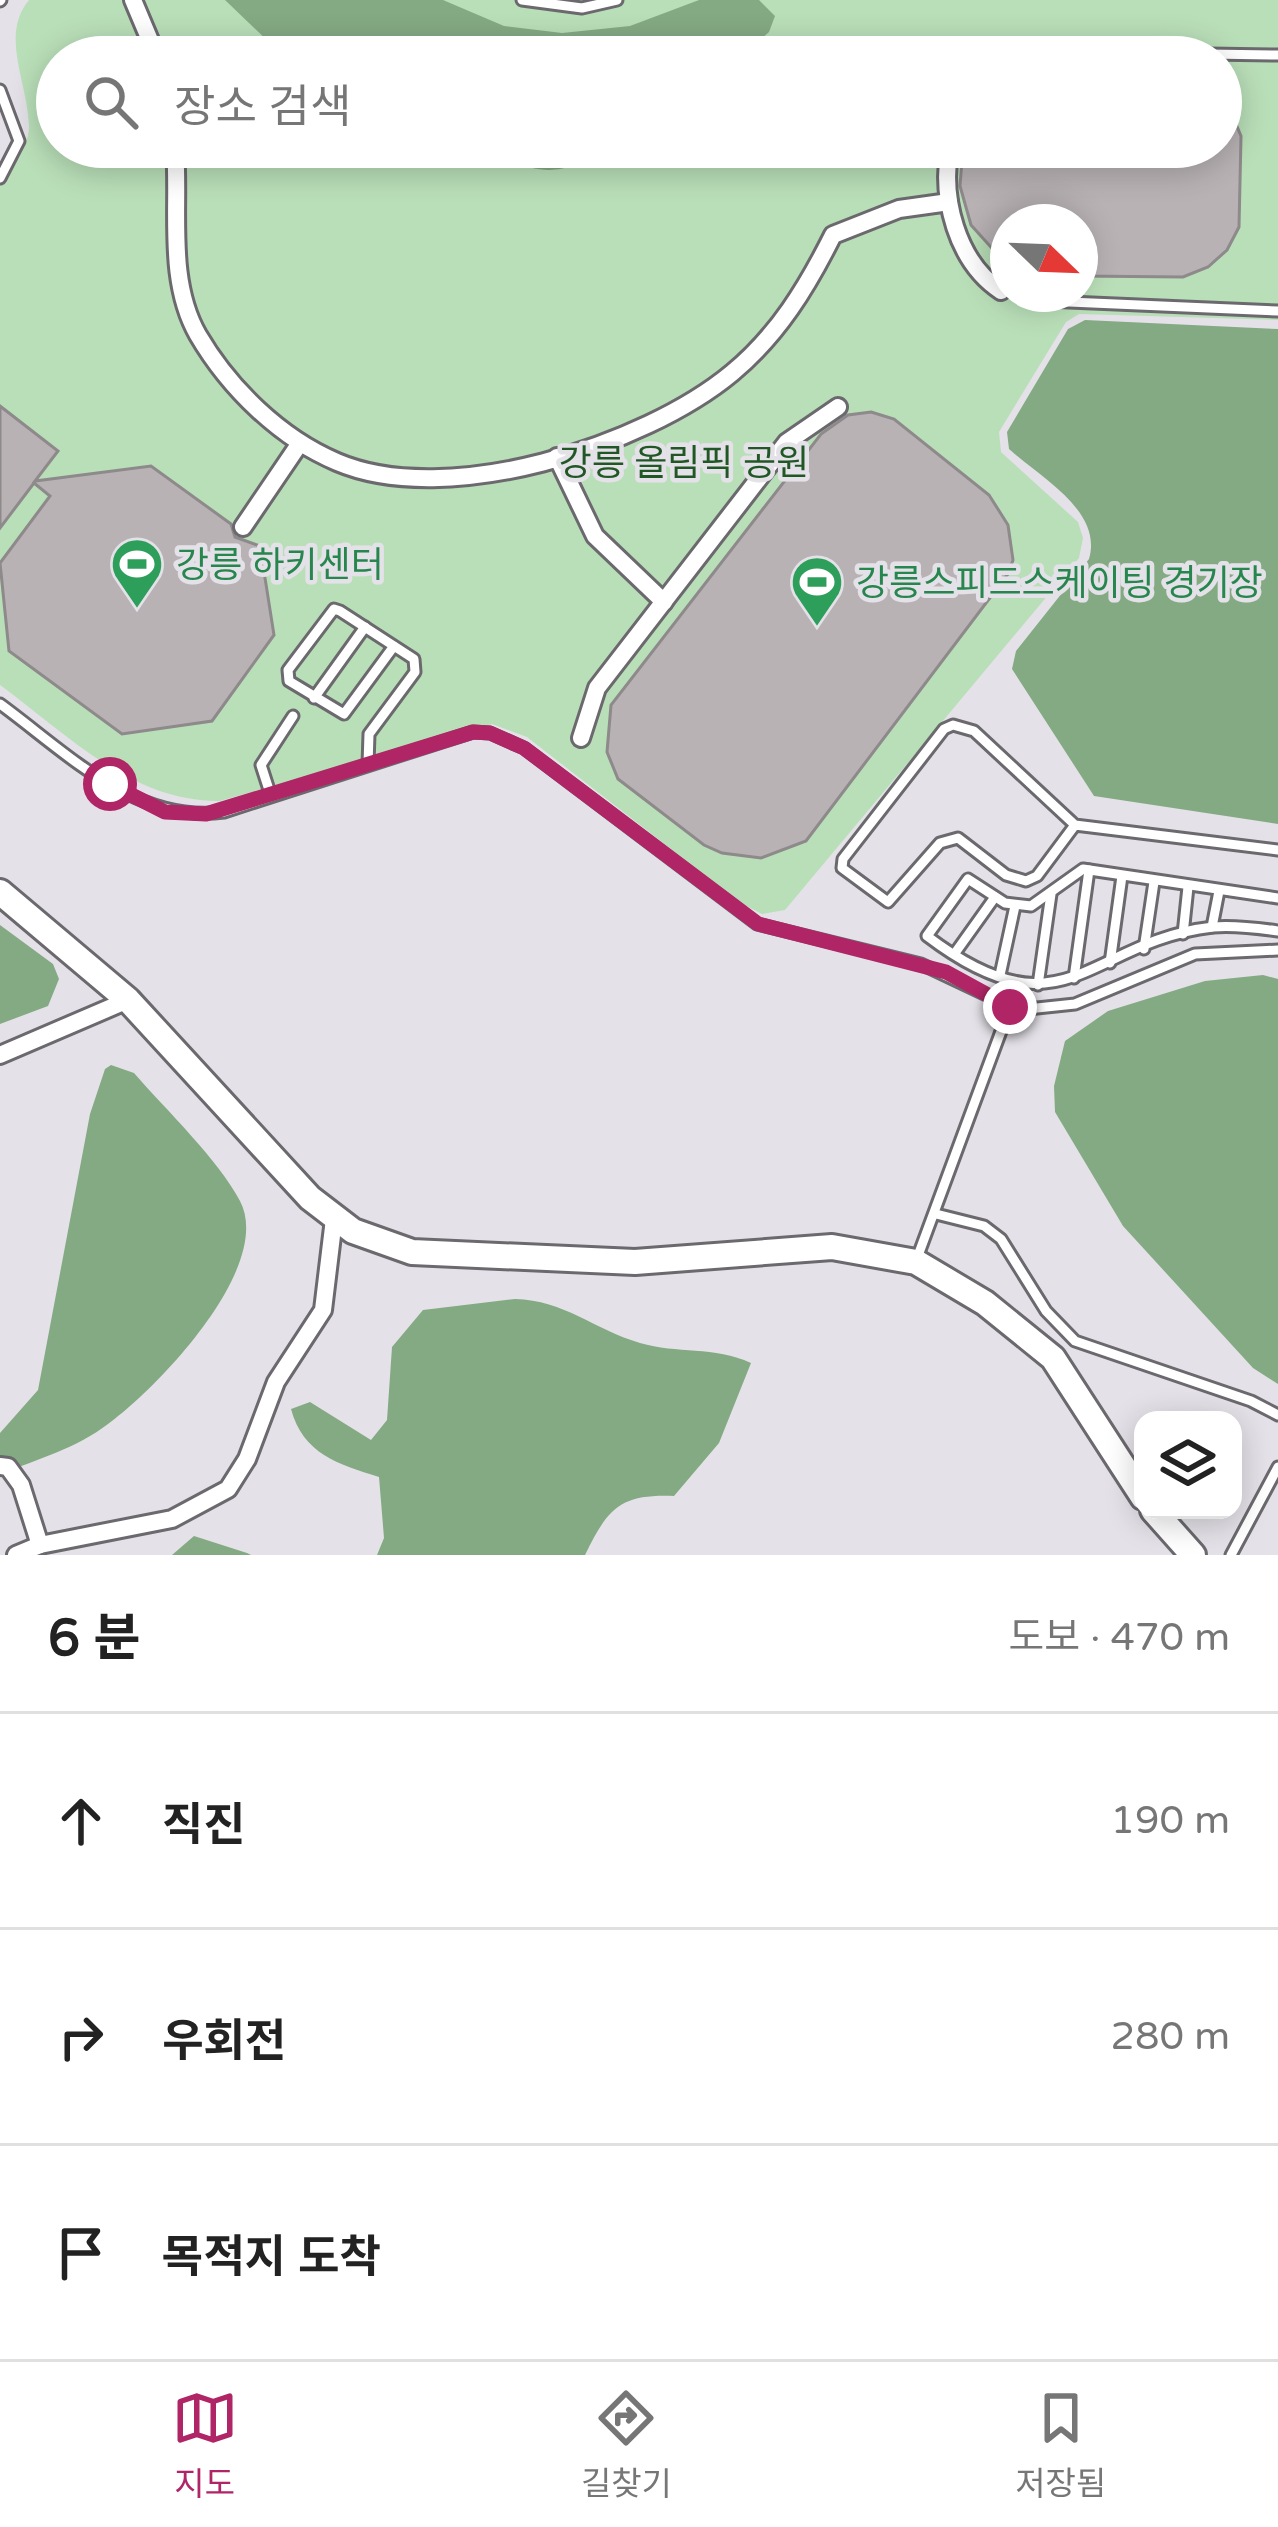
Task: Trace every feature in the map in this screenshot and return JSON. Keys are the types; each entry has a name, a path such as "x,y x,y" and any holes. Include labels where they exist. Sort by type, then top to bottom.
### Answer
{"street":[{"path":"133,0 148,36"},
{"path":"176,168 179,274 193,323 230,378 262,414 300,443 339,464 412,478 557,457 631,434 683,408 731,373 805,292 833,235 899,209 949,202"},
{"path":"950,168 949,202 961,245 990,283"},
{"path":"581,738 596,688 788,442 812,420 838,407"},
{"path":"244,527 300,443"},
{"path":"557,457 595,536 664,602"},
{"path":"0,892 128,1000 199,1071 269,1156 334,1219 371,1240 412,1252 635,1262 832,1247 916,1262 985,1303 1053,1358 1134,1483"},
{"path":"0,1055 128,1000"},
{"path":"16,1555 40,1545 172,1519 228,1490 247,1459 276,1382 323,1310 334,1219"},
{"path":"0,1466 8,1467 21,1485 40,1545"},
{"path":"1161,1519 1193,1555"}],"lane":[{"path":"522,0 550,4 617,0"},
{"path":"1242,55 1278,56"},
{"path":"0,90 20,141 0,178"},
{"path":"1098,304 1278,311"},
{"path":"368,765 369,734 417,666 394,646 340,611 329,612 287,676 344,714 394,646"},
{"path":"314,698 365,627"},
{"path":"0,704 151,807 206,814 473,732 506,738 758,924 934,968 1010,1007 1031,1011 1075,1004 1196,954 1278,950"},
{"path":"271,796 261,765 293,716"},
{"path":"1076,825 1037,876 1026,881 1006,874 958,838 940,843 888,902 842,868 930,747 953,725 974,731 1076,825 1278,850"},
{"path":"1278,898 1076,870 1031,906 1015,906 974,881 962,883 927,936 1000,975 1038,986 1073,978 1212,927 1278,931"},
{"path":"1073,978 1089,870"},
{"path":"1110,963 1121,876"},
{"path":"1144,949 1154,882"},
{"path":"1183,934 1188,887"},
{"path":"1212,927 1219,891"},
{"path":"1038,986 1051,894"},
{"path":"955,952 995,897"},
{"path":"1000,975 1015,906"},
{"path":"916,1262 1010,1007"},
{"path":"936,1214 984,1226 1001,1239 1046,1311 1075,1341 1251,1401 1278,1415"},
{"path":"1231,1555 1278,1467"}],"green space":[{"name":"강릉 올림픽 공원","path":"29,0 1278,0 1278,320 1079,314 1066,322 999,432 1001,452 1078,522 1083,538 1079,558 785,910 762,914 739,902 527,737 492,724 220,801 188,798 158,790 102,762 0,685 0,185 29,133 16,28"},
{"path":"225,0 443,0 504,26 562,33 630,26 699,0 759,0 775,16 765,36 263,36"},
{"path":"1085,320 1278,329 1278,824 1094,796 1012,669 1016,651 1089,559 1091,542 1087,526 1066,497 1009,449 1007,432 1068,329"},
{"path":"0,925 53,964 59,979 48,1006 0,1024"},
{"path":"1263,975 1278,979 1278,1384 1253,1368 1123,1226 1055,1112 1054,1086 1065,1041 1108,1011 1205,981"},
{"path":"111,1065 134,1073 230,1185 240,1201 246,1228 241,1258 206,1323 130,1406 83,1440 0,1474 0,1433 38,1390 90,1114 105,1069"},
{"path":"515,1299 549,1304 640,1343 723,1354 751,1363 719,1443 674,1496 641,1498 618,1507 585,1555 377,1555 384,1538 379,1477 336,1462 313,1447 291,1409 310,1402 371,1440 387,1420 392,1347 423,1310"},
{"path":"194,1536 247,1553 251,1555 172,1555"}],"building":[{"path":"961,168 1240,168 1239,227 1227,250 1208,267 1183,277 1098,276 1098,204 990,204 990,246 971,225 960,186"},
{"name":"강릉 하키센터","path":"0,406 58,451 35,481 151,466 231,524 235,537 260,546 274,635 212,721 122,734 9,651 0,563 50,496 34,483 0,528"},
{"name":"강릉스피드스케이팅 경기장","path":"871,412 894,419 989,495 1008,525 1013,560 1008,574 806,841 761,858 722,853 704,845 618,779 607,752 611,705 821,434 848,415"}],"place":[{"name":"강릉 하키센터","path":"137,610"},
{"name":"강릉스피드스케이팅 경기장","path":"817,628"}],"route":[{"path":"110,784 165,812 224,812 473,732 490,733 524,748 758,924 946,972 1010,1007"}]}
